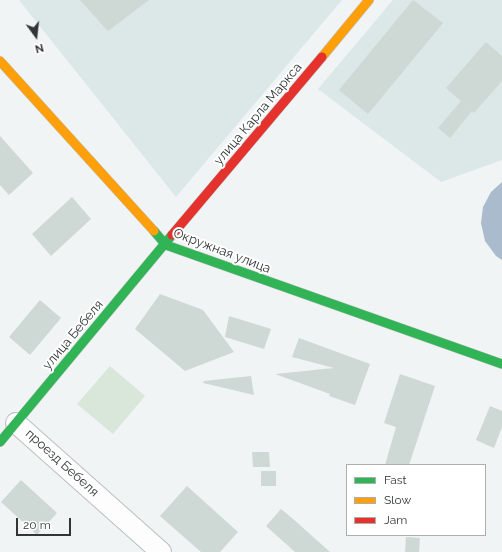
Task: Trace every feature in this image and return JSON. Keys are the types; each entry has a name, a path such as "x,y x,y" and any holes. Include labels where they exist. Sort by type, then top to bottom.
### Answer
{"main road":[{"name":"улица Карла Маркса","path":"166,245 370,0"},
{"name":"Окружная улица","path":"0,61 166,245 502,364"},
{"name":"улица Бебеля","path":"0,442 166,245"}],"street":[{"name":"проезд Бебеля","path":"16,423 161,552"}],"shaded area":[{"path":"19,0 342,0 176,197"},
{"path":"393,0 502,0 502,160 441,182 318,89"},
{"path":"110,366 145,396 113,434 77,404"}],"water":[{"path":"502,182 502,260 496,256 485,241 481,223 483,207 491,192"}],"building":[{"path":"80,0 149,0 108,31"},
{"path":"413,0 443,23 368,114 339,90"},
{"path":"486,42 502,56 502,81 474,113 472,111 450,138 438,128 461,101 446,88"},
{"path":"0,136 33,173 9,195 0,185"},
{"path":"72,197 91,219 51,256 32,234"},
{"path":"160,294 203,310 234,352 185,371 135,329"},
{"path":"40,300 61,318 30,355 9,337"},
{"path":"229,316 271,329 264,349 225,337"},
{"path":"299,338 370,364 355,405 329,396 330,394 275,374 334,368 292,357"},
{"path":"400,374 435,386 409,464 385,464 396,427 384,423"},
{"path":"251,376 254,395 203,383 204,381"},
{"path":"490,406 502,411 502,427 494,448 476,440"},
{"path":"252,452 269,452 270,467 253,467"},
{"path":"261,471 276,471 276,486 261,486"},
{"path":"21,480 57,513 37,535 1,502"},
{"path":"187,486 238,532 220,552 201,552 160,516"},
{"path":"281,509 330,552 295,552 266,526"},
{"path":"406,537 420,538 419,552 405,552"}],"traffic: fast":[{"path":"154,231 166,245 502,364"},
{"path":"0,442 172,235"}],"traffic: slow":[{"path":"322,57 369,0"},
{"path":"0,61 154,231"}],"traffic: jam":[{"path":"172,235 322,57"}]}
